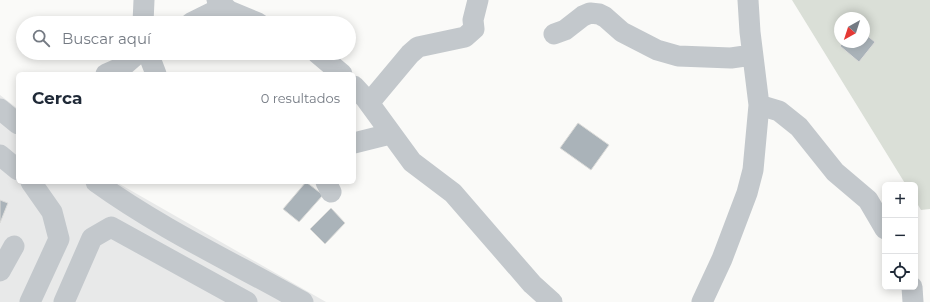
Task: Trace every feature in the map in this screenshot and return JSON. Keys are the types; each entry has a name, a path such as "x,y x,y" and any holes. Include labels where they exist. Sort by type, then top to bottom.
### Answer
{"street":[{"path":"143,16 144,0"},
{"path":"369,103 410,54 418,47 465,37 471,34 475,25 473,20 478,0"},
{"path":"702,302 722,259 751,180 759,105 752,56 748,0"},
{"path":"202,16 220,4 244,16"},
{"path":"554,34 565,30 583,16 590,13 605,17 622,32 657,50 678,56 731,58 752,56"},
{"path":"111,72 122,67 130,60"},
{"path":"151,60 155,72"},
{"path":"325,60 340,72"},
{"path":"356,88 369,103 390,134 412,162 452,193 532,284 552,302"},
{"path":"759,105 779,111 799,127 835,172 868,200 882,224"},
{"path":"0,109 16,122"},
{"path":"356,142 390,134"},
{"path":"0,155 16,168"},
{"path":"30,302 59,239 52,212 32,184"},
{"path":"99,184 126,204 200,247 303,302"},
{"path":"64,302 92,238 111,227 247,302"},
{"path":"0,271 14,246"},
{"path":"912,290 913,302"}],"shaded area":[{"path":"792,0 930,0 930,209 921,210 918,205 918,182 904,182"},
{"path":"0,95 16,107 16,184 120,184 326,302 0,302"}],"building":[{"path":"870,38 875,42 859,62 842,48 870,48"},
{"path":"578,123 609,145 591,170 560,148"},
{"path":"304,184 309,184 323,195 299,222 283,209"},
{"path":"0,200 8,203 0,223"},
{"path":"331,208 345,223 325,244 310,229"}]}
